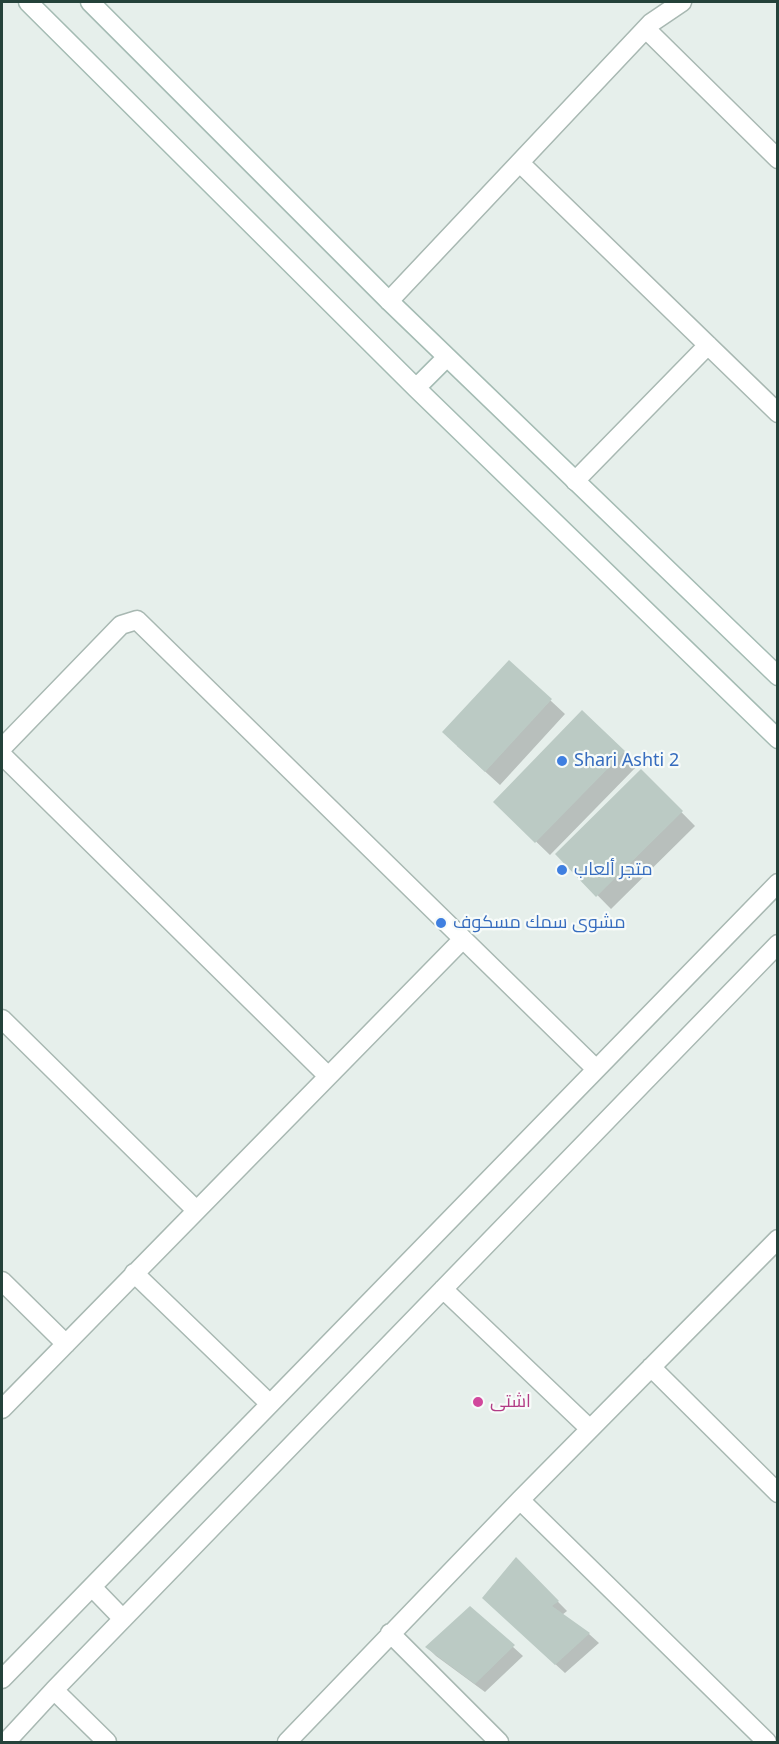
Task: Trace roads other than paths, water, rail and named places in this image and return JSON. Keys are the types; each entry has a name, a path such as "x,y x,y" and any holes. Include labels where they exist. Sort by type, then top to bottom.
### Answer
{"street":[{"path":"28,2 417,388 777,739"},
{"path":"90,2 389,301 777,676"},
{"path":"389,301 646,29 668,10 682,2"},
{"path":"646,29 777,159"},
{"path":"520,163 777,413"},
{"path":"575,481 708,345"},
{"path":"417,388 447,357"},
{"path":"2,748 121,625 137,620 596,1069"},
{"path":"2,755 327,1076"},
{"path":"2,1680 777,883"},
{"path":"2,1409 463,939"},
{"path":"6,1743 123,1618 443,1289 773,956"},
{"path":"2,1019 196,1210"},
{"path":"286,1743 390,1633 777,1239"},
{"path":"134,1274 270,1404"},
{"path":"2,1281 66,1344"},
{"path":"443,1289 590,1430"},
{"path":"651,1367 777,1493"},
{"path":"520,1500 768,1743 777,1734"},
{"path":"92,1587 123,1618"},
{"path":"390,1633 499,1743"},
{"path":"54,1690 107,1743"}],"place":[{"name":"Shari Ashti 2","path":"562,761"},
{"name":"متجر ألعاب","path":"562,870"},
{"name":"مشوى سمك مسكوف","path":"441,923"},
{"name":"اشتی","path":"478,1402"}]}
